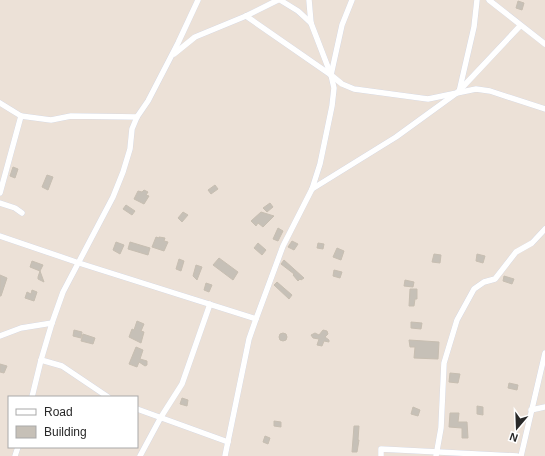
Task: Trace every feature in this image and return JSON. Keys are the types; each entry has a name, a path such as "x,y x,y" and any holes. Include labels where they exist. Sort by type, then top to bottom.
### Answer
{"street":[{"path":"32,396 41,360 63,292 113,197 130,149 132,129 137,117 148,101 172,56 198,0"},
{"path":"172,56 195,37 246,16 279,0 298,11 311,23"},
{"path":"225,456 249,339 283,246 312,188 320,164 332,106 334,88 331,75 311,23 309,0"},
{"path":"331,75 342,25 352,0"},
{"path":"458,92 474,28 477,0"},
{"path":"489,0 520,26 545,44"},
{"path":"246,16 342,84 354,89 428,99 476,89 490,91 545,109"},
{"path":"312,188 396,137 458,92 520,26"},
{"path":"0,103 21,116 51,120 71,116 137,117"},
{"path":"0,193 21,116"},
{"path":"0,203 15,208 22,213"},
{"path":"437,454 441,428 444,363 457,320 474,289 484,282 495,279 516,252 532,243 545,229"},
{"path":"0,236 78,263 256,319"},
{"path":"140,456 161,417 182,384 210,304"},
{"path":"0,336 21,328 52,323"},
{"path":"521,456 545,353"},
{"path":"41,360 62,366 107,396"},
{"path":"531,410 545,407"},
{"path":"138,409 228,442"},
{"path":"381,456 381,449 437,454 517,456"}],"building":[{"path":"518,1 524,3 522,10 516,8"},
{"path":"13,167 18,169 15,178 10,176"},
{"path":"47,175 53,177 48,190 42,187"},
{"path":"215,185 218,189 211,194 208,190"},
{"path":"144,190 148,192 146,195 149,196 144,204 134,199 138,191 142,192"},
{"path":"270,203 273,207 267,212 263,208"},
{"path":"126,205 135,211 132,215 123,209"},
{"path":"183,212 188,215 182,222 178,218"},
{"path":"261,212 274,216 263,227 258,223 256,226 251,221"},
{"path":"278,228 283,231 278,241 273,239"},
{"path":"156,237 165,238 164,241 168,242 164,251 152,247"},
{"path":"292,241 298,244 294,250 288,247"},
{"path":"116,242 124,245 120,254 113,250"},
{"path":"130,242 150,248 148,255 128,249"},
{"path":"258,243 266,250 262,255 254,248"},
{"path":"318,243 324,244 323,249 317,248"},
{"path":"337,248 344,251 341,260 333,257"},
{"path":"434,254 441,255 440,263 432,262"},
{"path":"477,254 485,256 483,263 476,261"},
{"path":"219,258 238,272 233,280 213,265"},
{"path":"179,259 184,261 181,271 176,269"},
{"path":"284,260 304,278 298,281 293,275 294,274 281,264"},
{"path":"32,261 43,265 40,271 30,267"},
{"path":"196,265 202,267 197,280 193,276"},
{"path":"334,270 342,272 340,278 333,276"},
{"path":"40,271 44,282 38,279"},
{"path":"0,275 7,278 1,296 0,296"},
{"path":"504,276 514,279 512,284 503,281"},
{"path":"405,280 414,282 413,287 404,286"},
{"path":"277,282 292,295 289,299 274,285"},
{"path":"206,283 212,285 209,292 204,290"},
{"path":"410,289 417,289 417,299 415,299 414,306 409,306"},
{"path":"32,290 37,292 34,301 25,298 27,292 31,294"},
{"path":"137,321 144,324 141,331 144,332 141,343 129,337 132,329 134,330"},
{"path":"411,322 422,323 421,329 411,328"},
{"path":"74,330 82,332 81,338 73,336"},
{"path":"323,330 327,331 328,334 325,337 329,340 329,342 324,341 322,346 317,345 319,339 313,338 311,335 315,333 319,335"},
{"path":"283,333 286,334 286,340 283,341 280,340 279,337 280,334"},
{"path":"83,334 95,338 93,344 81,341"},
{"path":"409,340 439,342 438,359 414,358 415,347 410,347"},
{"path":"136,347 143,350 140,359 147,361 147,365 145,366 139,362 137,367 129,364"},
{"path":"0,364 7,366 4,373 0,372"},
{"path":"450,373 460,374 458,383 449,382"},
{"path":"509,383 518,385 517,390 508,388"},
{"path":"182,398 188,400 187,406 180,404"},
{"path":"477,406 483,407 483,415 477,414"},
{"path":"413,407 420,410 418,416 411,414"},
{"path":"450,413 459,413 458,422 467,422 468,438 462,438 462,428 449,427"},
{"path":"274,421 281,422 281,427 274,426"},
{"path":"354,426 359,426 357,452 352,452"},
{"path":"265,436 270,438 268,444 263,442"}]}
